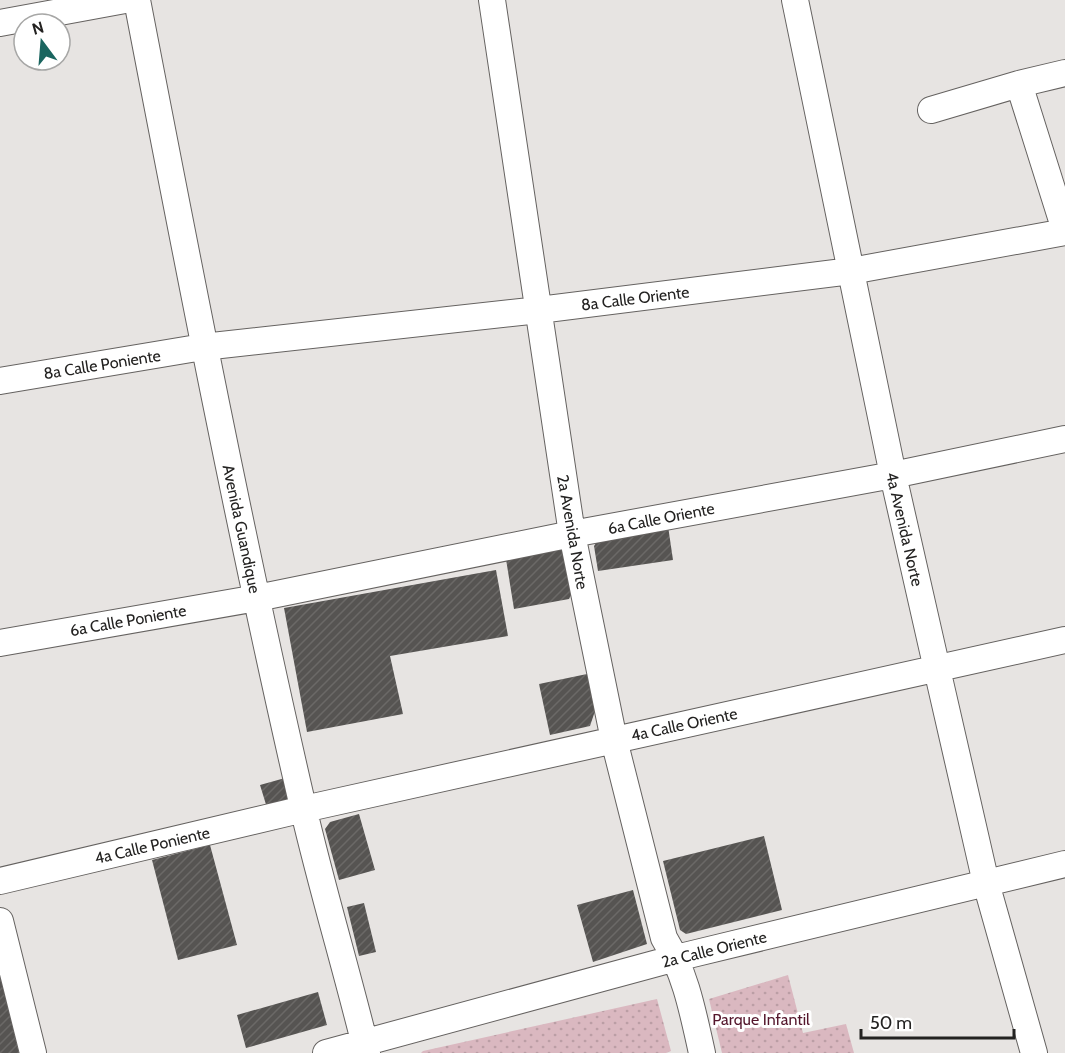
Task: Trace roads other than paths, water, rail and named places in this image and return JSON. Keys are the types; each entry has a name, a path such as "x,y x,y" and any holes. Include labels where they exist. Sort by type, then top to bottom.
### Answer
{"street":[{"path":"0,23 125,0"},
{"name":"Avenida Guandique","path":"137,0 203,347 257,598 304,809 366,1048"},
{"name":"2a Avenida Norte","path":"492,0 572,534 614,740 664,938 676,958 686,985 702,1053"},
{"name":"4a Avenida Norte","path":"795,0 893,475 937,669 986,883 1034,1053"},
{"path":"931,110 1018,84 1065,73"},
{"path":"1018,84 1065,231"},
{"name":"8a Calle Oriente","path":"203,347 539,310 851,271 1065,231"},
{"name":"8a Calle Poniente","path":"0,381 203,347"},
{"name":"6a Calle Oriente","path":"257,598 572,534 893,475 1065,439"},
{"name":"6a Calle Poniente","path":"0,643 257,598"},
{"name":"4a Calle Oriente","path":"304,809 1065,640"},
{"name":"4a Calle Poniente","path":"0,881 304,809"},
{"name":"2a Calle Oriente","path":"326,1053 366,1048 676,958 1065,864"},
{"path":"0,921 33,1053"}],"park label":[{"name":"Parque Infantil","path":"761,1019"}]}
